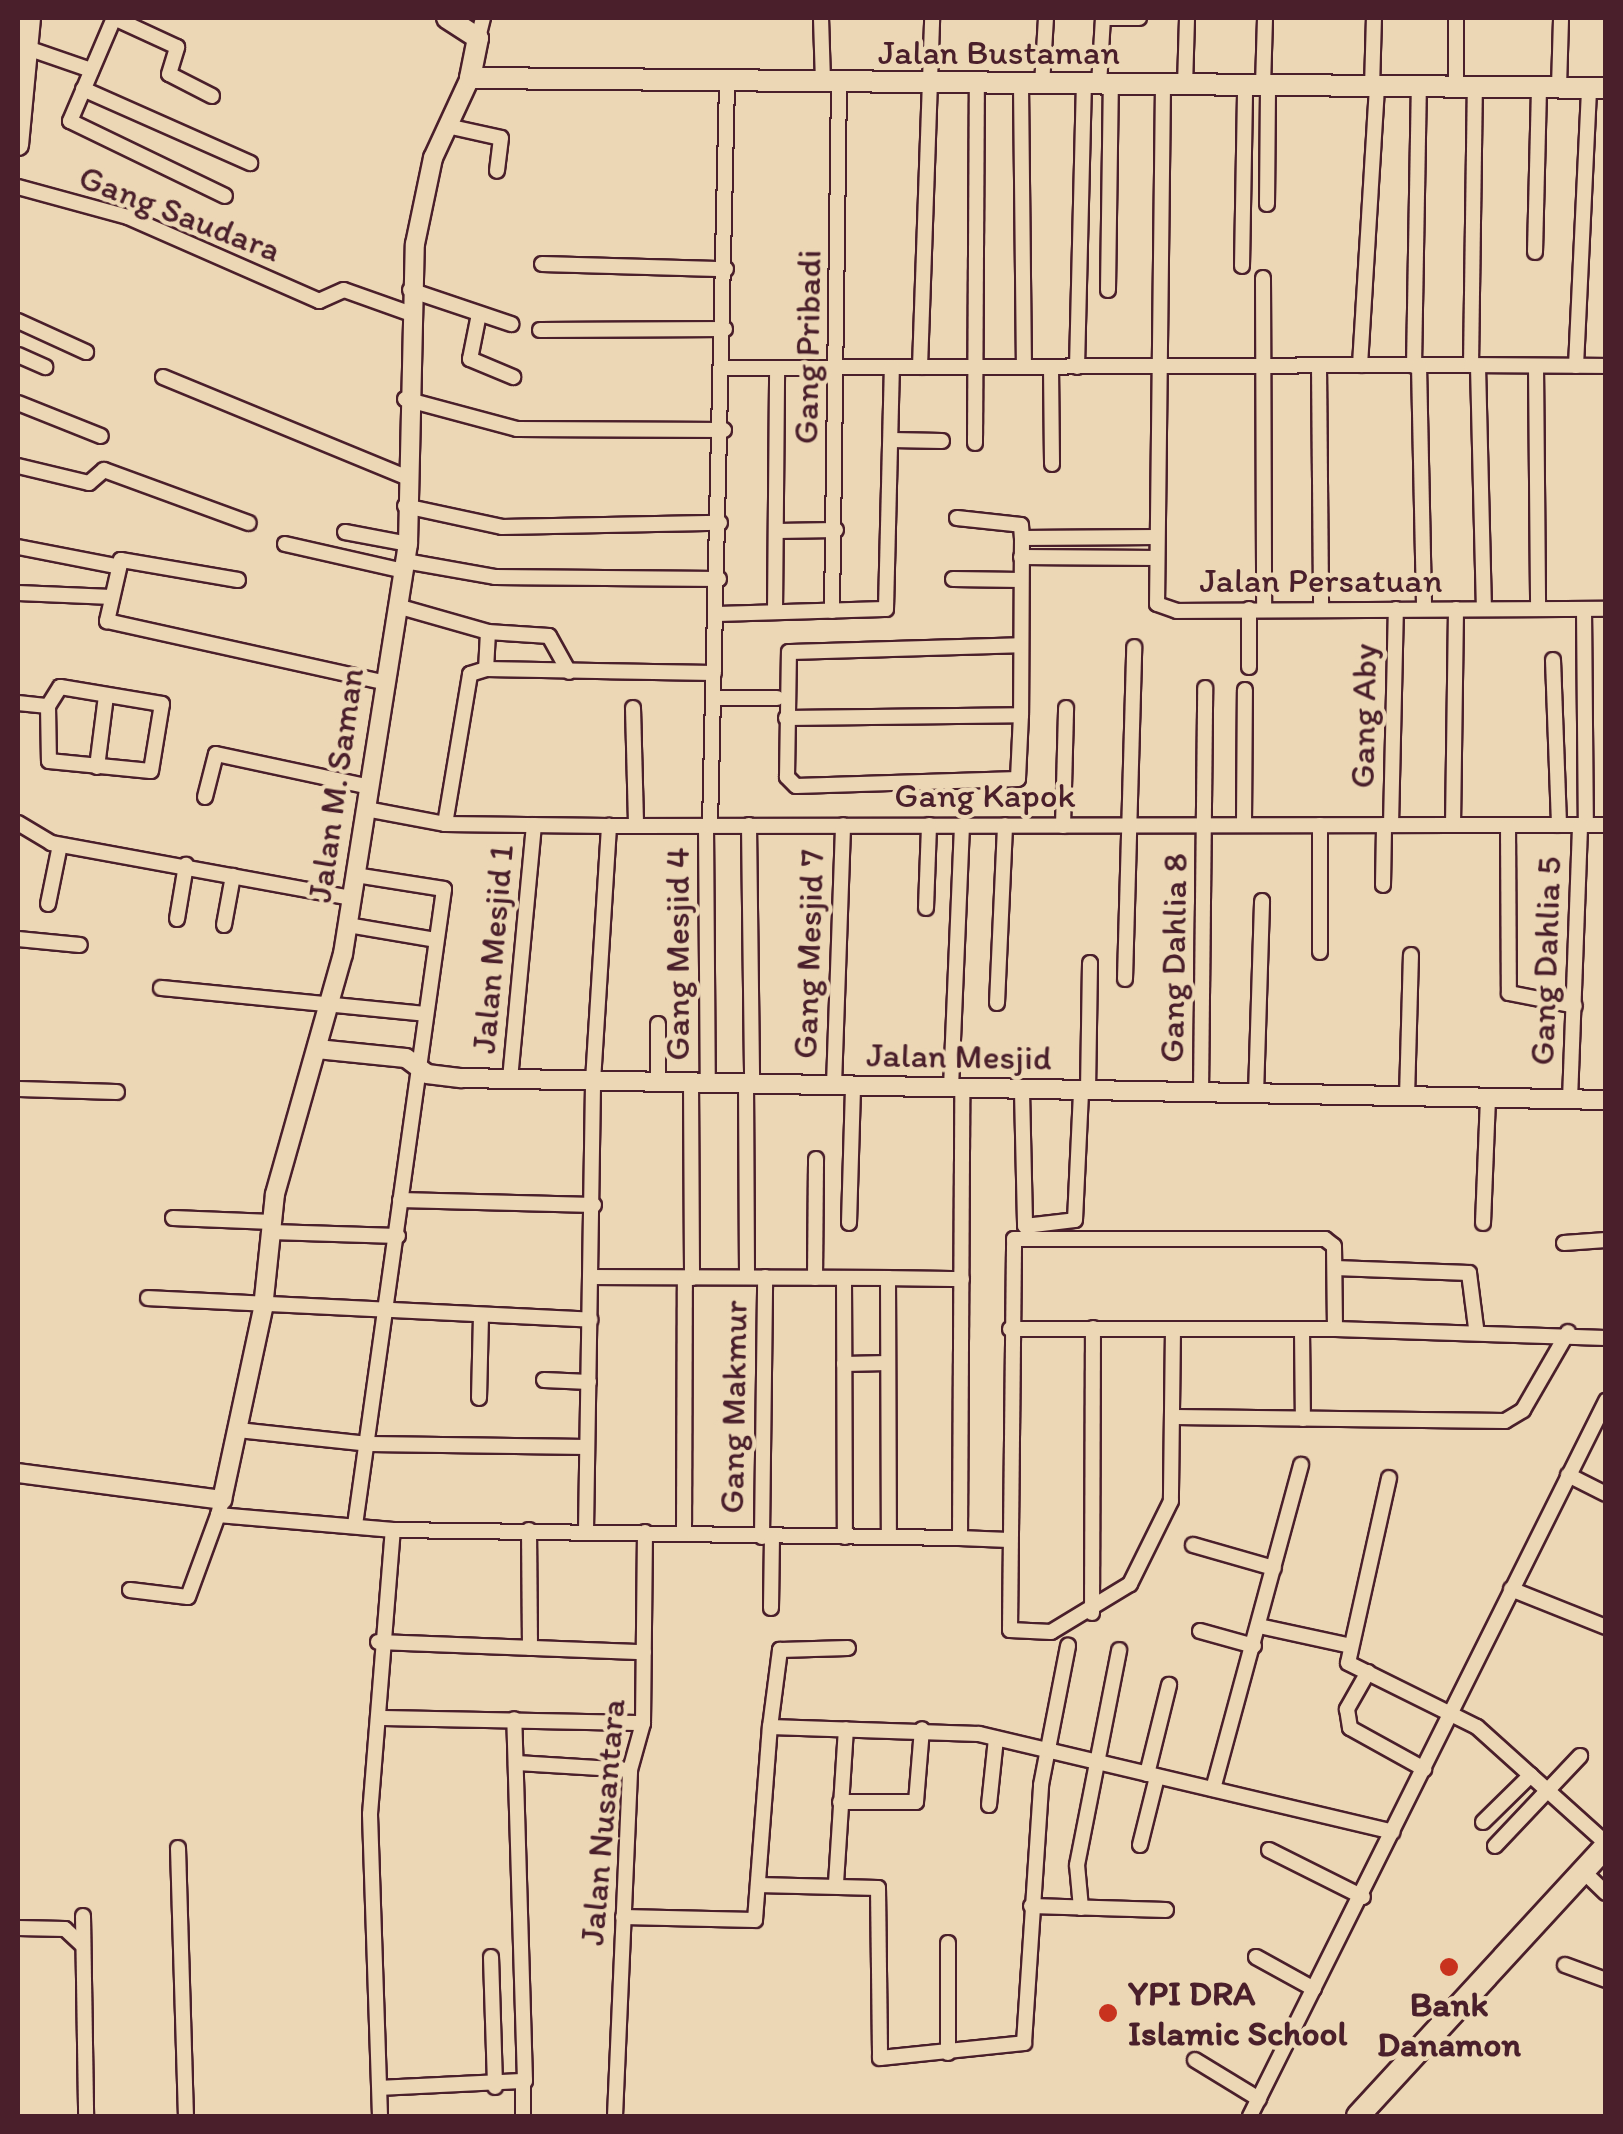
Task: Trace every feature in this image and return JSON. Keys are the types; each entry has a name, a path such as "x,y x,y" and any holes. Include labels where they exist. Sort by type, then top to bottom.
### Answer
{"highway":[{"path":"1358,2116 1606,1844"}],"main road":[{"path":"18,144 30,18"},
{"path":"448,18 480,28 470,78"},
{"name":"Jalan Bustaman","path":"470,78 1185,86 1218,76 1259,86 1597,88"}],"street":[{"path":"212,96 169,74 177,47 117,18 70,121 225,196"},
{"name":"Gang Pribadi","path":"821,18 831,83 838,368 832,611"},
{"path":"920,367 932,18"},
{"path":"1024,367 1032,85 1046,18"},
{"path":"1077,366 1103,18 1139,18"},
{"path":"1185,86 1187,18"},
{"path":"1242,266 1265,18"},
{"path":"1360,365 1375,88 1374,18"},
{"path":"1456,18 1466,88 1484,609"},
{"path":"1535,252 1549,87 1561,18"},
{"path":"27,48 91,70"},
{"name":"Jalan M. Saman","path":"220,1507 263,1308 272,1227 348,924 382,682 406,559 403,476 410,290 447,126 470,78"},
{"name":"Gang Mesjid 4","path":"684,1532 688,1278 724,430 727,82"},
{"path":"975,443 977,84"},
{"path":"1098,85 1108,290"},
{"name":"Jalan Persatuan","path":"1164,85 1164,366 1154,594 1165,610 1606,609"},
{"path":"1259,86 1267,204"},
{"path":"1419,88 1416,366 1424,608"},
{"path":"1576,366 1597,88"},
{"path":"83,89 250,163"},
{"path":"447,126 501,138 497,171"},
{"name":"Gang Saudara","path":"18,188 128,217 319,302 344,290 409,313"},
{"path":"542,264 726,269"},
{"path":"1249,667 1257,609 1263,278"},
{"path":"410,290 511,324"},
{"path":"479,314 470,359 513,378"},
{"path":"18,321 86,352"},
{"path":"540,330 726,329"},
{"path":"18,355 46,366"},
{"path":"1319,366 1321,609"},
{"path":"1536,366 1538,609"},
{"path":"725,368 1606,366"},
{"path":"716,614 888,606 892,367"},
{"path":"1050,367 1052,464"},
{"path":"775,612 776,368"},
{"path":"162,377 403,476"},
{"path":"405,399 517,429 724,430"},
{"path":"18,403 101,436"},
{"path":"892,440 942,441"},
{"path":"18,466 88,483 104,470 250,523"},
{"path":"406,506 502,527 720,523"},
{"path":"957,518 1014,519 1022,538 1022,557 1022,580 1022,645 1022,715 1020,775 992,784 796,786 787,778 786,659 796,649 1022,645"},
{"path":"777,530 836,530"},
{"path":"345,532 406,559"},
{"path":"1022,538 1157,537"},
{"path":"1087,557 1088,538"},
{"path":"286,544 406,559 495,577 719,578"},
{"path":"18,547 116,566 126,559 238,580"},
{"path":"1022,557 1156,558"},
{"path":"116,566 106,621 382,682"},
{"path":"953,579 1022,580"},
{"path":"18,593 112,596"},
{"path":"397,606 488,632 549,636 568,672"},
{"name":"Gang Aby","path":"1383,884 1396,609"},
{"path":"1453,825 1456,609"},
{"name":"Gang Dahlia 5","path":"1570,1100 1583,825 1584,609"},
{"path":"486,669 488,632"},
{"path":"1125,980 1134,648"},
{"path":"1553,660 1560,825"},
{"path":"445,824 470,674 486,669 714,673"},
{"path":"56,688 165,709 152,771 46,758 48,706 56,688"},
{"name":"Gang Dahlia 8","path":"1201,1092 1205,688"},
{"path":"1244,690 1244,823"},
{"path":"97,767 106,696"},
{"path":"713,698 777,698"},
{"path":"18,703 48,706"},
{"path":"633,708 636,825"},
{"path":"1063,826 1066,708"},
{"path":"786,718 1022,715"},
{"path":"204,796 216,754 370,787"},
{"name":"Gang Kapok","path":"366,809 445,824 1606,825"},
{"path":"18,824 60,845 352,898"},
{"name":"Jalan Mesjid 1","path":"510,1079 534,825"},
{"path":"747,1278 749,825"},
{"name":"Gang Mesjid 7","path":"834,1085 842,825"},
{"path":"926,908 929,825"},
{"path":"996,1002 1004,825"},
{"path":"1320,825 1320,952"},
{"path":"1508,825 1509,993 1575,1006"},
{"path":"586,1530 593,1080 609,826"},
{"path":"960,1538 962,1279 956,1088 962,826"},
{"path":"48,904 60,845"},
{"path":"177,919 186,865"},
{"path":"356,875 436,883 444,889 356,1526"},
{"path":"224,924 233,876"},
{"path":"1256,1094 1262,901"},
{"path":"348,924 436,940"},
{"path":"18,939 80,945"},
{"path":"1407,1097 1411,955"},
{"path":"1022,1090 1026,1226 1076,1220 1090,963"},
{"path":"161,988 426,1014"},
{"path":"658,1024 658,1081"},
{"name":"Jalan Mesjid","path":"318,1049 406,1058 419,1067 510,1079 1606,1100"},
{"path":"849,1223 853,1086"},
{"path":"18,1089 117,1092"},
{"path":"1483,1224 1488,1098"},
{"path":"815,1278 816,1159"},
{"path":"400,1200 594,1204"},
{"path":"173,1218 398,1236"},
{"path":"1172,1329 1174,1417 1168,1512 1130,1584 1092,1613 1051,1632 1010,1630 1008,1248 1018,1237 1325,1239 1335,1268 1335,1329"},
{"path":"1564,1243 1606,1240"},
{"path":"1335,1268 1469,1273 1476,1328"},
{"name":"Gang Makmur","path":"764,1277 771,1608"},
{"path":"592,1278 962,1279"},
{"path":"844,1278 845,1536"},
{"path":"888,1278 889,1537"},
{"path":"148,1298 387,1316 590,1320"},
{"path":"479,1398 480,1317"},
{"path":"1092,1328 1092,1613"},
{"path":"1010,1329 1476,1328 1568,1332 1606,1338"},
{"path":"1302,1330 1303,1418"},
{"path":"1174,1417 1511,1420 1568,1332"},
{"path":"844,1364 888,1364"},
{"path":"544,1380 589,1382"},
{"path":"1250,2116 1363,1897 1606,1401"},
{"path":"238,1430 370,1444 587,1447"},
{"path":"1213,1789 1301,1465"},
{"path":"18,1473 220,1507 393,1530 586,1530 1008,1540"},
{"path":"1568,1475 1606,1494"},
{"path":"1389,1478 1346,1646 1348,1663 1452,1712 1530,1774 1606,1844"},
{"path":"130,1590 188,1597 220,1507"},
{"path":"380,2116 370,1814 378,1718 378,1642 393,1530"},
{"path":"529,1530 530,1648"},
{"name":"Jalan Nusantara","path":"616,2116 630,1770 644,1723 645,1532"},
{"path":"1193,1545 1274,1568"},
{"path":"1512,1589 1606,1627"},
{"path":"1260,1626 1346,1646"},
{"path":"1200,1630 1254,1646"},
{"path":"378,1642 644,1652"},
{"path":"758,1885 869,1882 880,1892 877,2055 948,2053 1026,2040 1031,1906 1068,1646"},
{"path":"623,1918 751,1923 780,1650 848,1648"},
{"path":"1082,1908 1077,1865 1119,1650"},
{"path":"1368,1672 1347,1709 1350,1728 1424,1769"},
{"path":"1140,1845 1169,1685"},
{"path":"378,1718 644,1723"},
{"path":"514,1719 522,2116"},
{"path":"770,1727 922,1729 996,1738 1394,1832"},
{"path":"836,1883 846,1729"},
{"path":"840,1802 916,1802 922,1729"},
{"path":"989,1805 996,1738"},
{"path":"1495,1846 1580,1756"},
{"path":"516,1762 630,1770"},
{"path":"1482,1822 1530,1774"},
{"path":"178,1848 186,2116"},
{"path":"1269,1850 1363,1897"},
{"path":"1582,1870 1606,1893"},
{"path":"1031,1906 1166,1910"},
{"path":"83,1916 86,2116"},
{"path":"18,1928 65,1929 81,1944"},
{"path":"948,1943 948,2053"},
{"path":"1256,1957 1314,1989"},
{"path":"491,1958 495,2087"},
{"path":"1565,1965 1606,1980"},
{"path":"1196,2060 1259,2099"},
{"path":"380,2088 524,2083"}],"place":[{"name":"Bank Danamon","path":"1449,1967"},
{"name":"YPI DRA Islamic School","path":"1108,2013"}]}
